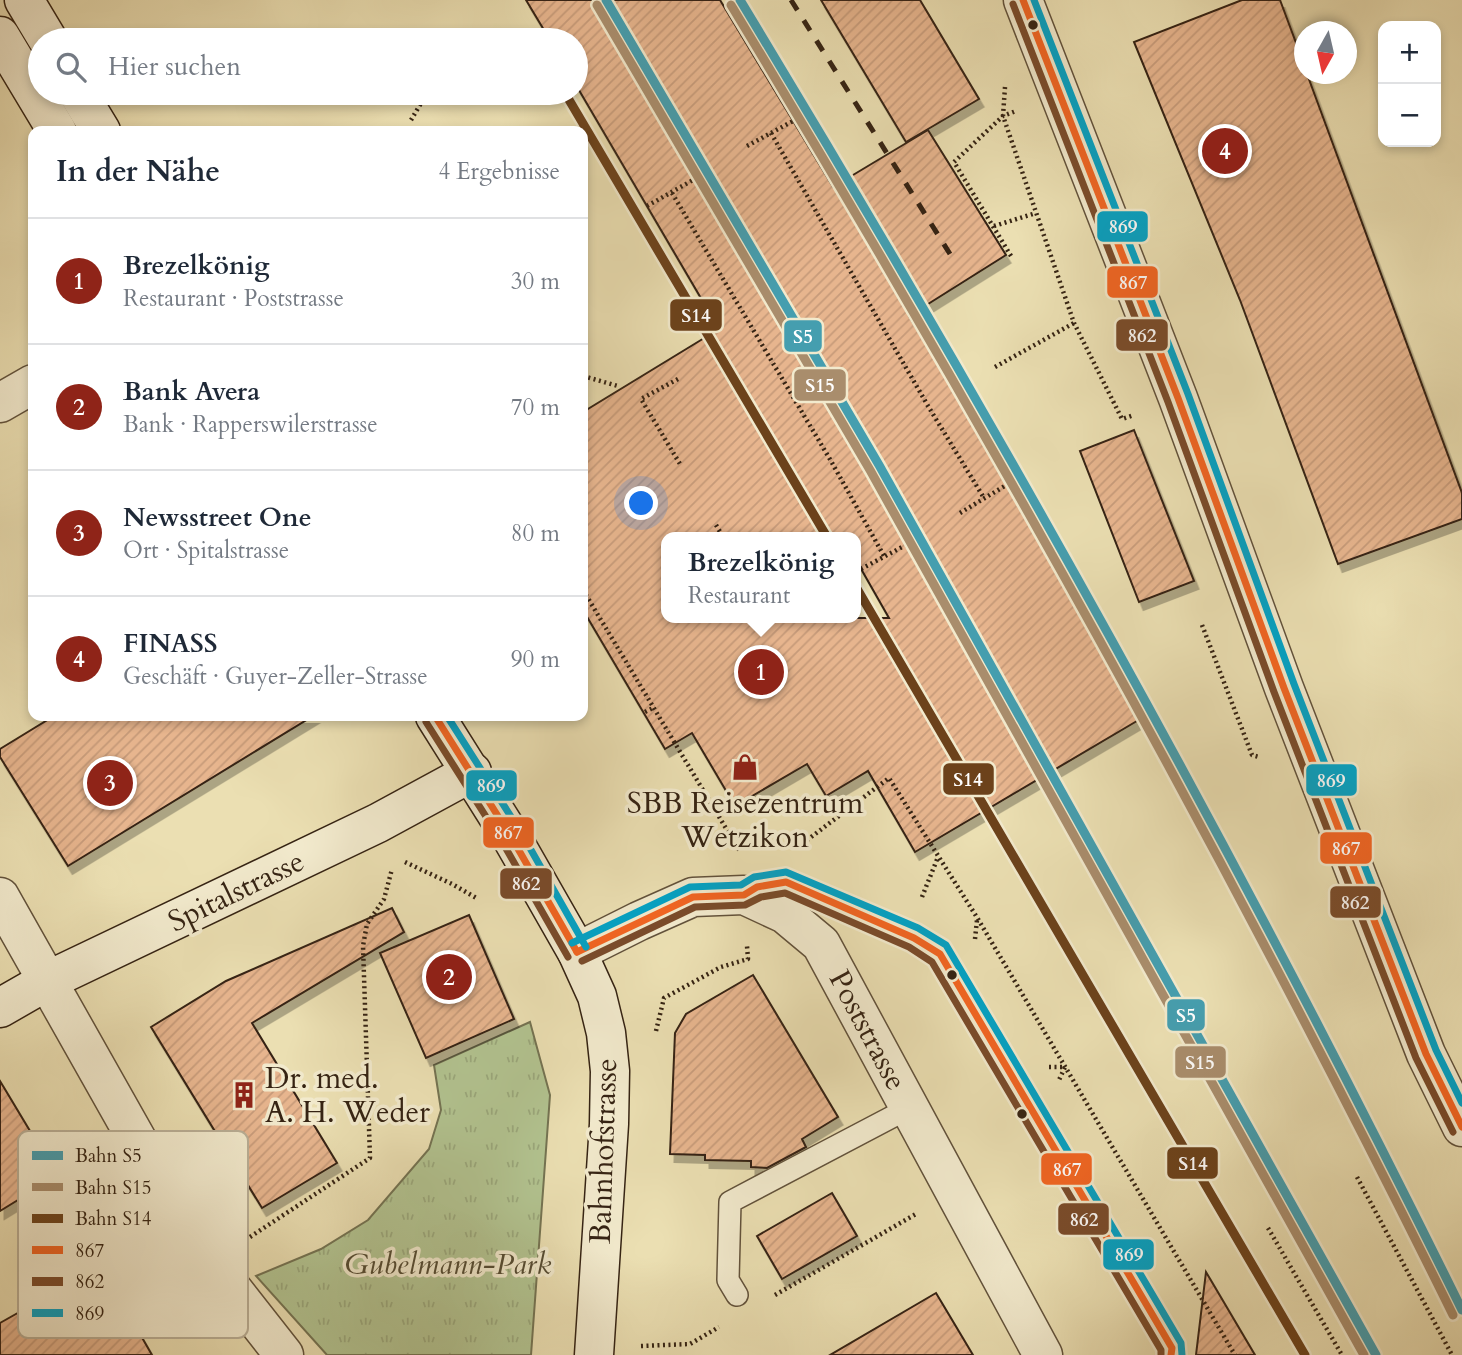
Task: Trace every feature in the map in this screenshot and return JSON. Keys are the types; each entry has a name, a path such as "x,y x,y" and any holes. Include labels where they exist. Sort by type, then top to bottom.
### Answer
{"street":[{"path":"24,0 41,28"},
{"path":"1023,0 1178,398 1284,688 1421,1041 1462,1127"},
{"path":"0,36 28,83"},
{"path":"41,105 54,126"},
{"path":"85,105 98,126"},
{"name":"Bahnhofstrasse","path":"438,721 472,772 577,952 597,996 606,1033 610,1071 594,1352"},
{"name":"Spitalstrasse","path":"0,1008 47,981 378,823 472,772"},
{"name":"Poststrasse","path":"577,952 693,897 744,895 785,915 821,944 1043,1355"},
{"path":"0,897 132,1131"},
{"path":"248,1309 284,1355"}],"lane":[{"path":"744,895 757,887 786,882 914,938 940,954 1172,1348 1171,1355"},
{"path":"737,1295 728,1280 730,1202 909,1108"}],"path":[{"path":"411,120 420,105"},
{"path":"1011,256 954,162 1003,116 1074,323 1122,419 1135,414"},
{"path":"747,146 793,121"},
{"path":"771,132 928,406 984,498"},
{"path":"647,206 693,180"},
{"path":"672,193 831,461 884,556"},
{"path":"993,227 1036,213"},
{"path":"995,367 1074,323"},
{"path":"588,377 618,386"},
{"path":"678,379 641,399 680,464"},
{"path":"960,513 1008,484"},
{"path":"716,525 720,532"},
{"path":"861,568 906,545"},
{"path":"588,598 741,854"},
{"path":"1202,625 1252,754 1259,757"},
{"path":"645,712 655,707"},
{"path":"790,852 889,778 978,919 1235,1355"},
{"path":"922,897 938,857"},
{"path":"289,1212 370,1158 363,946 367,924 384,900 394,858 478,899"},
{"path":"975,942 978,919"},
{"path":"656,1031 664,998 721,967 748,959"},
{"path":"1048,1067 1065,1068"},
{"path":"1057,1083 1065,1068"},
{"path":"1357,1177 1452,1355"},
{"path":"770,1297 955,1192"},
{"path":"1137,1204 1144,1203"},
{"path":"1140,1210 1144,1203"},
{"path":"1268,1228 1342,1355"},
{"path":"1204,1318 1214,1320"},
{"path":"594,1352 690,1344 724,1324"}],"green space":[{"name":"Gubelmann-Park","path":"530,1022 550,1095 531,1355 327,1355 256,1276 321,1249 368,1220 429,1149 441,1110 434,1065"}],"building":[{"path":"526,0 720,0 833,187 928,130 1006,255 909,316 971,418 1142,718 915,852 868,771 826,796 807,764 735,806 692,733 665,749 588,618 588,409 719,329 588,105 588,28 543,28"},
{"path":"821,0 920,0 979,99 906,142"},
{"path":"1242,0 1280,0 1294,38 1294,84 1311,84 1462,493 1462,519 1338,564 1240,300 1134,42"},
{"path":"1134,430 1194,581 1139,602 1080,451"},
{"path":"46,721 305,721 68,866 0,757 0,749"},
{"name":"Dr. med. A. H. Weder","path":"392,908 404,932 252,1023 337,1163 262,1208 248,1185 248,1131 215,1131 151,1027 226,981"},
{"path":"469,915 514,1019 426,1058 380,953"},
{"path":"753,975 838,1117 802,1139 806,1147 767,1168 751,1167 751,1161 705,1160 705,1155 670,1154 675,1033 686,1014"},
{"path":"0,1081 30,1131 18,1131 18,1200 0,1211"},
{"path":"832,1193 857,1236 782,1279 757,1236"},
{"path":"1206,1272 1255,1355 1196,1355"},
{"path":"936,1293 973,1355 830,1355"},
{"path":"18,1313 18,1338 142,1338 152,1355 0,1355 0,1323"}],"railway":[{"path":"791,0 950,254"}],"rail line":[{"name":"S5","path":"606,0 879,465 1376,1355"},
{"name":"S5","path":"740,0 931,322 1116,647 1293,976 1462,1310"},
{"name":"S15","path":"597,5 870,470 1364,1355"},
{"name":"S15","path":"731,5 922,327 1106,652 1283,981 1453,1315"},
{"name":"S14","path":"572,105 584,126"},
{"name":"S14","path":"588,132 824,532"},
{"name":"S14","path":"861,596 1305,1355"}],"transit line":[{"name":"867","path":"1023,0 1178,398 1284,688 1426,1054 1462,1127"},
{"name":"869","path":"1034,0 1188,394 1294,684 1436,1050 1462,1103"},
{"name":"862","path":"1013,4 1168,402 1274,692 1416,1058 1453,1132"},
{"name":"867","path":"438,721 513,840 577,952"},
{"name":"869","path":"450,721 522,834 586,947"},
{"name":"862","path":"426,722 504,845 568,957"},
{"name":"869","path":"572,943 690,887 741,885 754,877 786,872 918,928 946,945 1181,1343 1182,1355"},
{"name":"867","path":"577,952 693,897 744,895 757,887 786,882 914,938 940,954 1172,1348 1171,1355"},
{"name":"862","path":"582,961 695,907 745,905 761,897 785,893 909,947 932,962 1161,1354"}],"place":[{"name":"FINASS","path":"1225,151"},
{"name":"Brezelkönig","path":"761,672"},
{"name":"SBB Reisezentrum Wetzikon","path":"745,767"},
{"name":"Newsstreet One","path":"110,783"},
{"name":"Bank Avera","path":"449,977"},
{"name":"Dr. med. A. H. Weder","path":"244,1095"}]}
